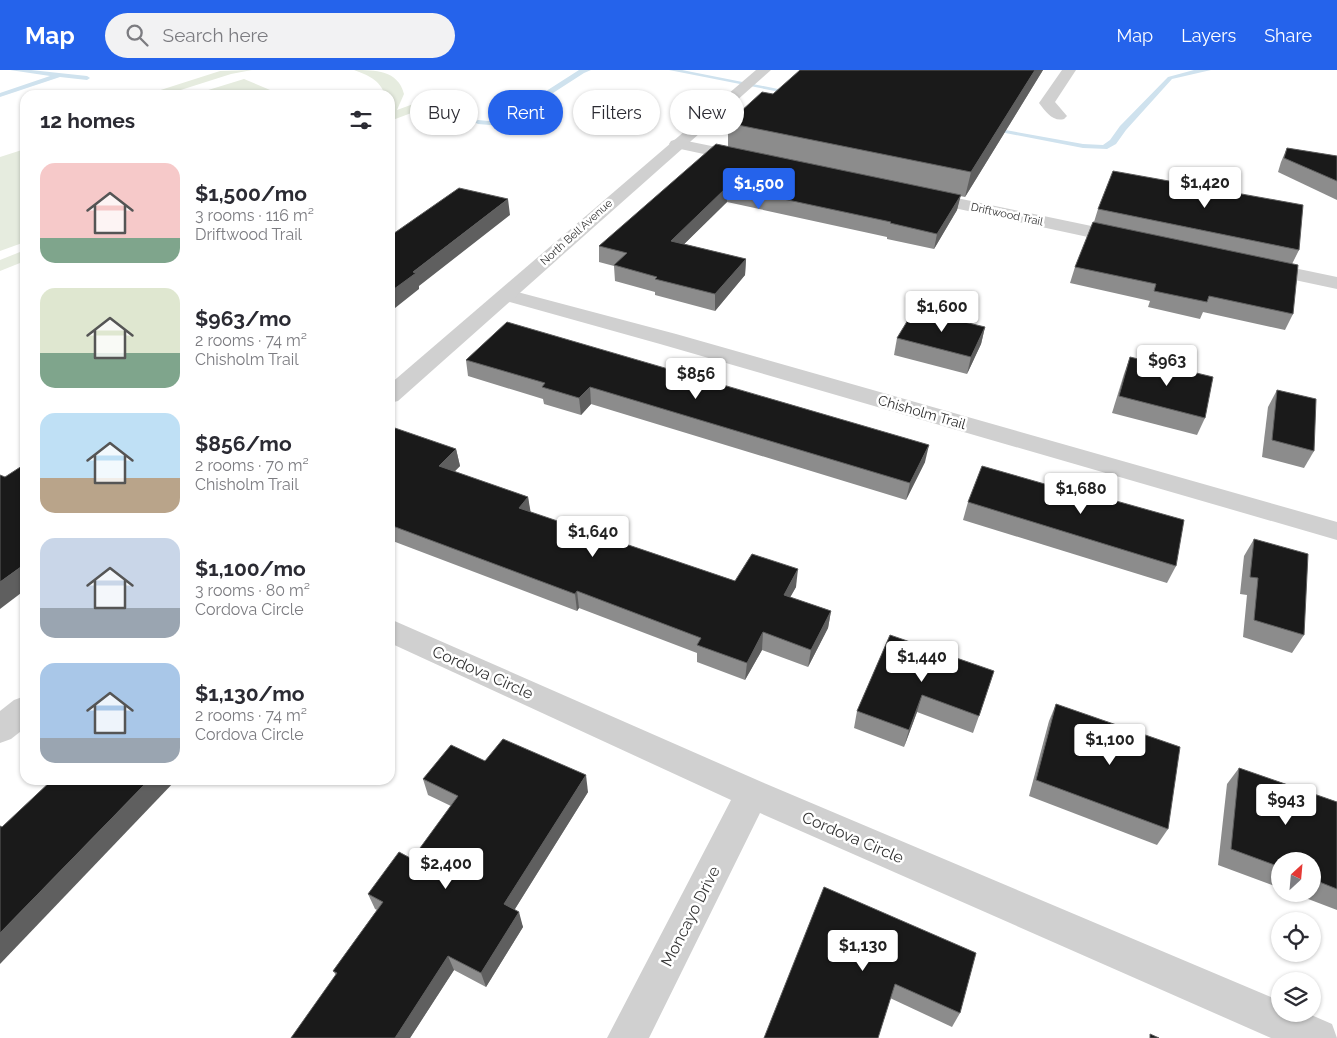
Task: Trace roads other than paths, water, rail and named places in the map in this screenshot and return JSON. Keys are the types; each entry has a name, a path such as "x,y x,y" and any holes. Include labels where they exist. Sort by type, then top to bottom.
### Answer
{"street":[{"path":"1059,116 1047,103 1070,70"},
{"name":"North Bell Avenue","path":"395,392 677,144 734,98 762,71"},
{"path":"677,144 759,161"},
{"name":"Driftwood Trail","path":"911,193 1141,243"},
{"path":"1245,264 1337,283"},
{"name":"Chisholm Trail","path":"506,295 678,341 1337,531"},
{"name":"Cordova Circle","path":"395,632 752,794 1318,1038"},
{"path":"0,730 20,713"},
{"name":"Moncayo Drive","path":"627,1038 752,794"}],"waterway":[{"path":"13,70 87,78"},
{"path":"478,122 499,124 582,71 588,70"},
{"path":"672,70 795,93"},
{"path":"989,129 1083,146 1104,147 1113,142 1123,128 1170,78 1180,74 1208,70"},
{"path":"0,95 57,76"}]}
